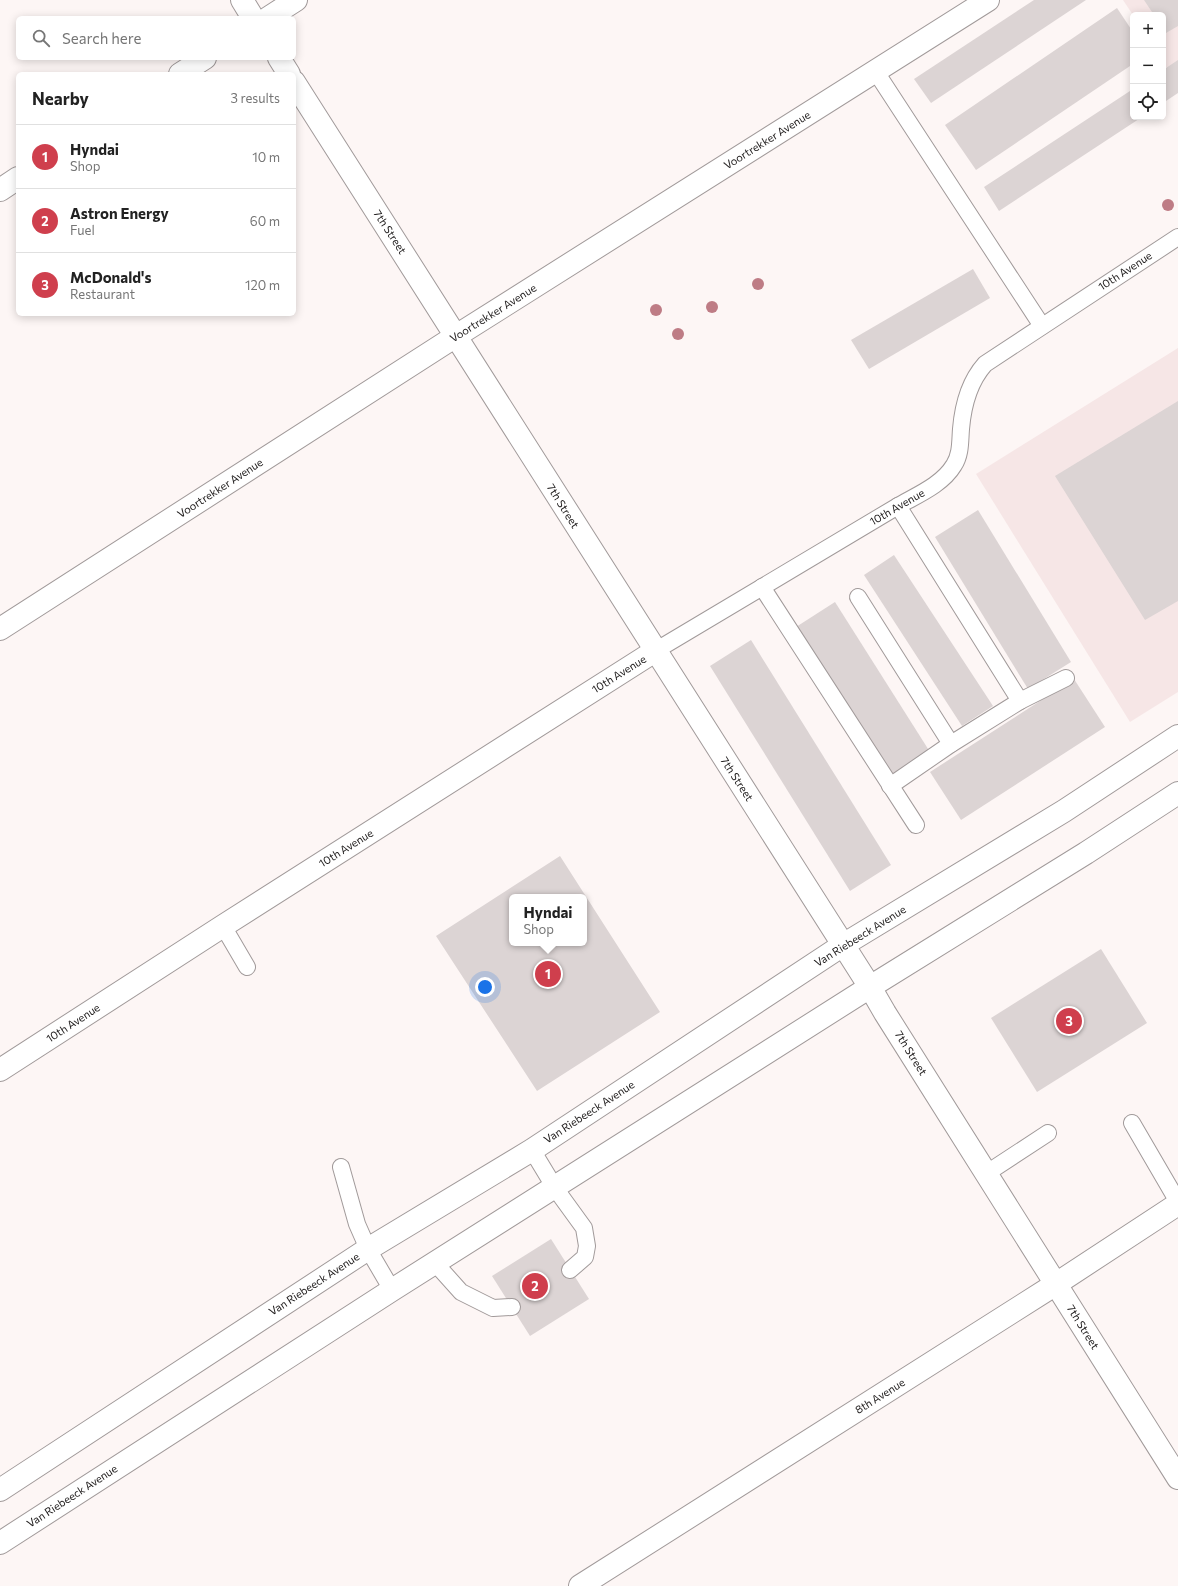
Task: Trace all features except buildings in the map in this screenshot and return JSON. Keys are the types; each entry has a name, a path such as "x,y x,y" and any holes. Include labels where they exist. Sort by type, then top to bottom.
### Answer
{"street":[{"path":"242,0 252,16"},
{"path":"271,16 296,0"},
{"name":"Voortrekker Avenue","path":"0,629 456,336 988,0"},
{"path":"183,72 202,60"},
{"path":"280,60 288,72"},
{"name":"7th Street","path":"296,85 844,945 885,1013 1178,1478"},
{"path":"0,190 16,179"},
{"name":"10th Avenue","path":"0,1070 223,926 656,651"},
{"name":"Van Riebeeck Avenue","path":"0,1490 368,1248 532,1150 844,945 1064,811 1178,736"},
{"name":"Van Riebeeck Avenue","path":"0,1543 392,1290 870,987 1086,853 1178,793"},
{"name":"8th Avenue","path":"580,1586 1056,1284 1178,1203"}],"lane":[{"path":"876,72 1042,326"},
{"name":"10th Avenue","path":"656,651 898,506 929,489 944,477 954,465 960,453 963,414 970,387 978,371 991,359 1178,237"},
{"path":"898,506 1020,701"},
{"path":"762,588 916,825"},
{"path":"858,597 951,744"},
{"path":"890,786 951,744 1020,701 1066,678"},
{"path":"223,926 247,967"},
{"path":"1132,1123 1178,1203"},
{"path":"987,1173 1048,1133"},
{"path":"532,1150 555,1188 584,1228 587,1246 585,1257 570,1270"},
{"path":"341,1167 357,1224 368,1248 392,1290"},
{"path":"435,1263 460,1292 493,1308 512,1308"}],"shaded area":[{"path":"1123,0 1178,0 1178,86 1166,67 1166,12 1131,12"},
{"path":"1178,348 1178,692 1130,722 976,474"}],"place":[{"name":"Hyndai","path":"548,974"},
{"name":"McDonald's","path":"1069,1021"},
{"name":"Astron Energy","path":"535,1286"}]}
